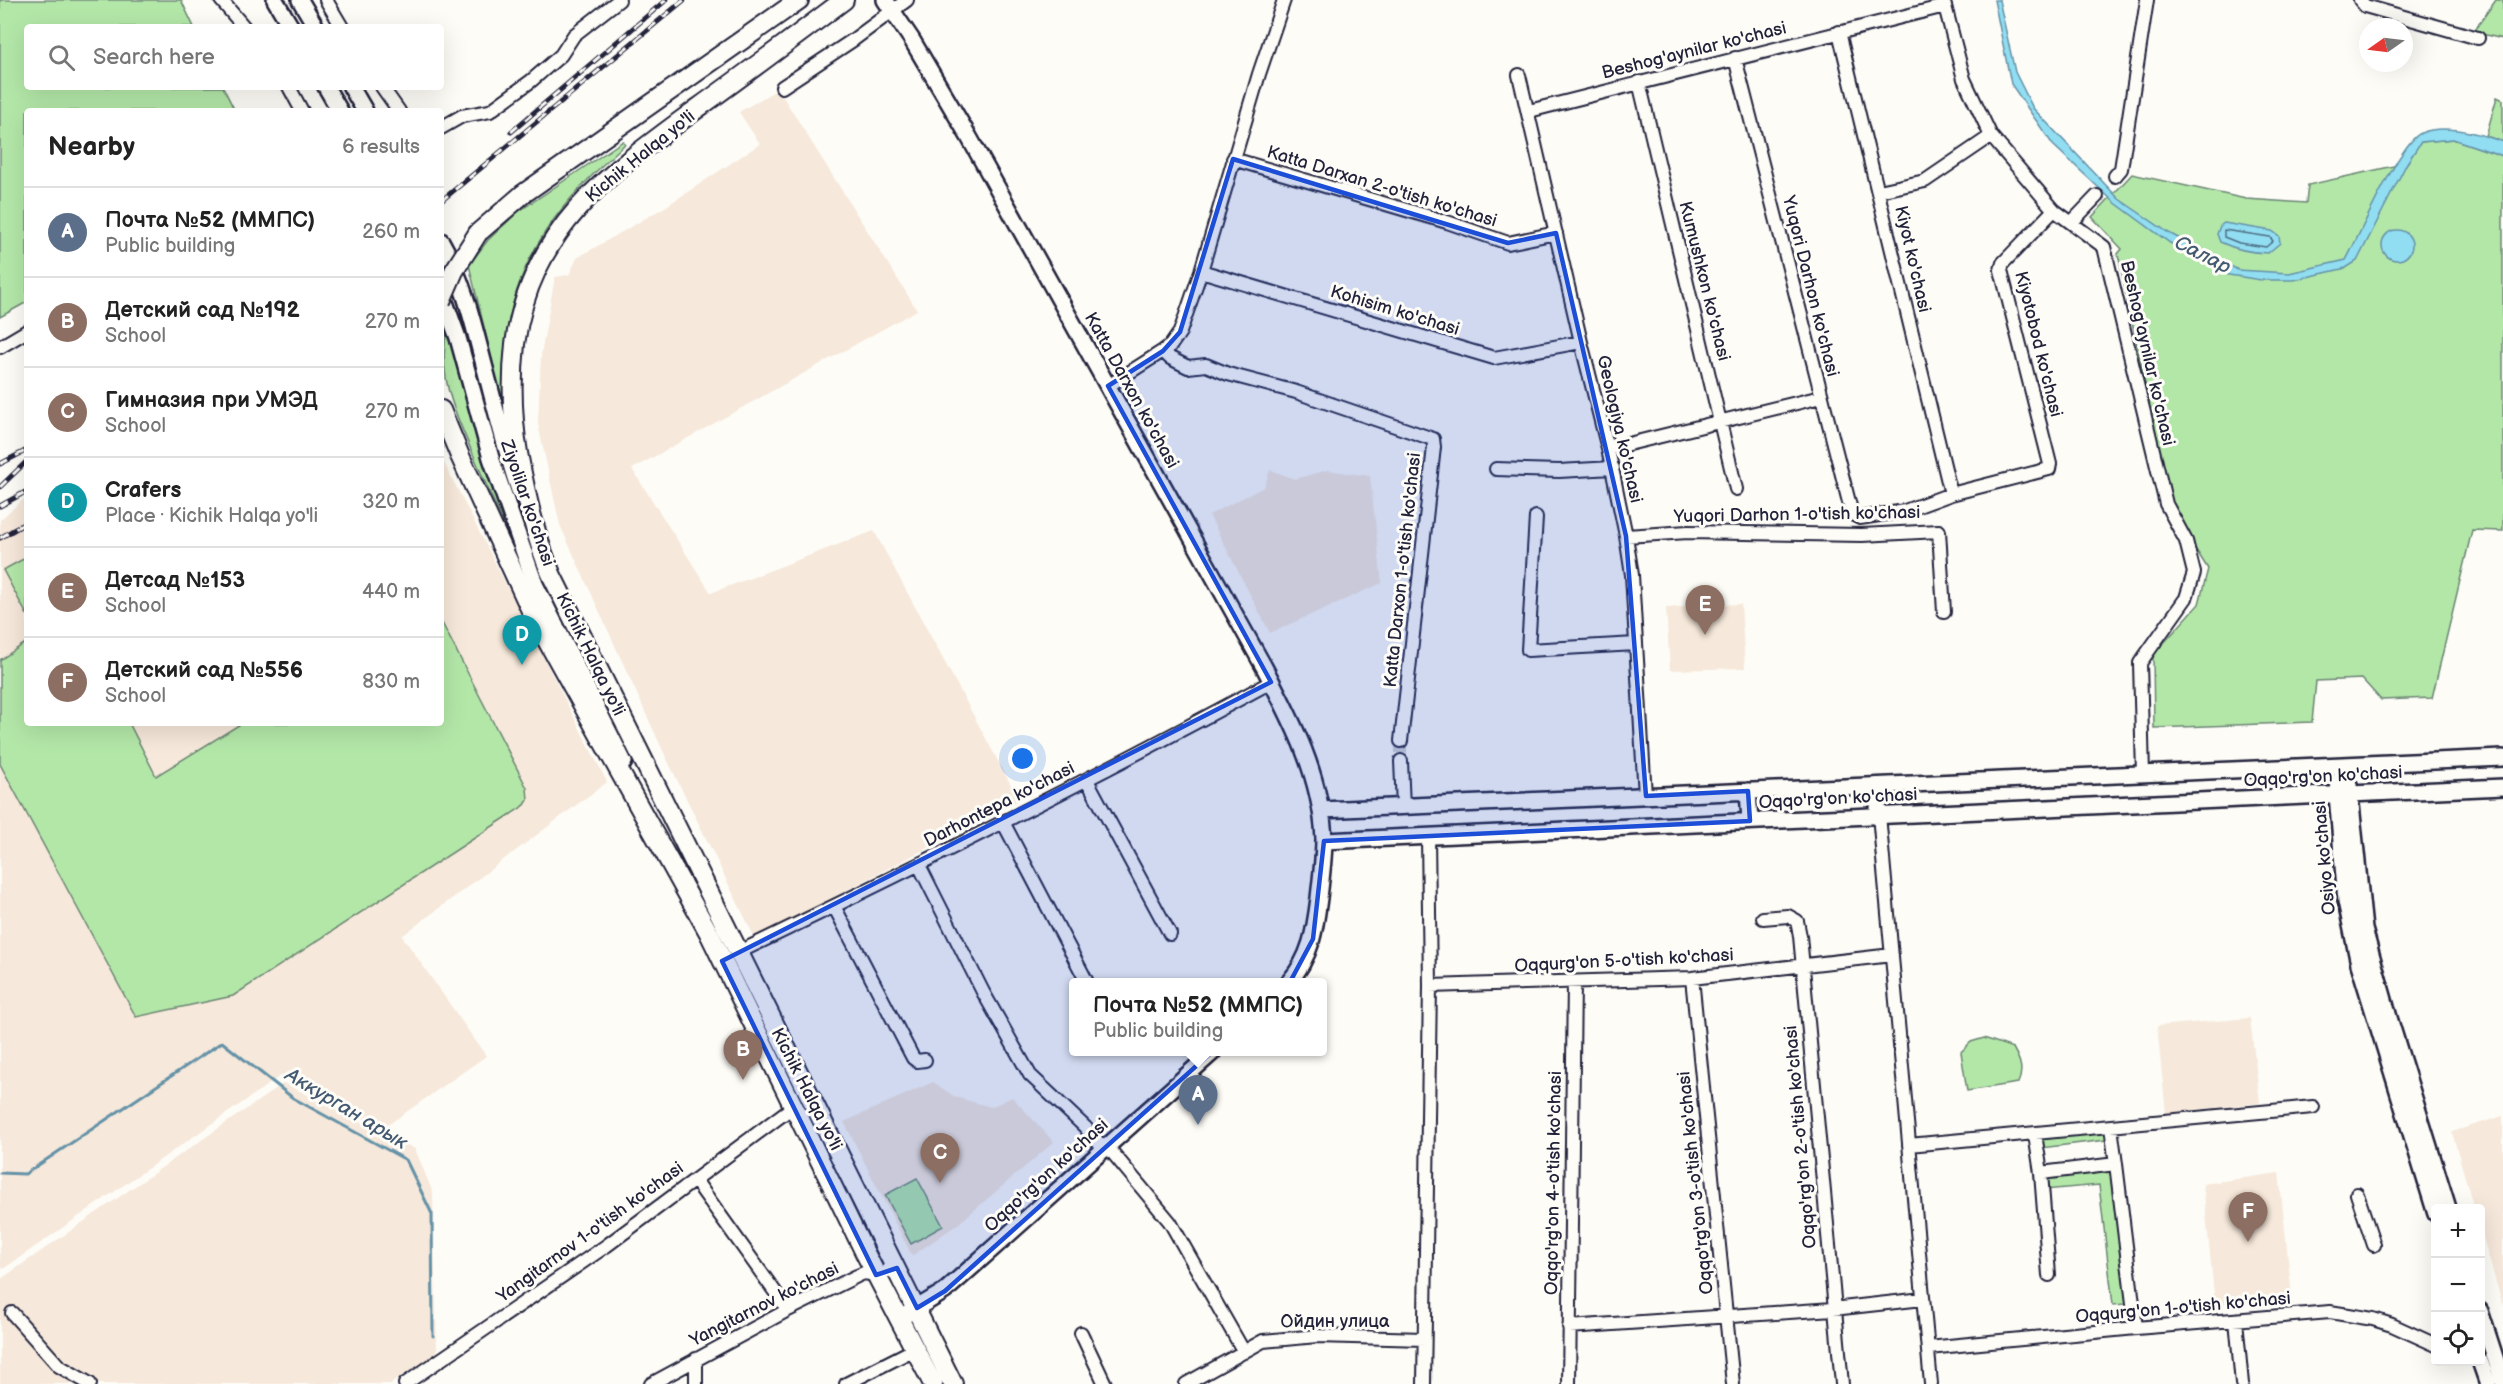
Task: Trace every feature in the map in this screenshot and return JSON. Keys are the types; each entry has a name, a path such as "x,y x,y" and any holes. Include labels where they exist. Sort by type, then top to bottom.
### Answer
{"highway":[{"name":"Kichik Halqa yo'li","path":"444,294 454,271 478,232 523,194 799,0"},
{"name":"Kichik Halqa yo'li","path":"844,0 628,161 570,216 534,273 522,309 512,386 513,419 520,462 545,560 953,1384"},
{"name":"Kichik Halqa yo'li","path":"444,417 534,618 698,911 876,1275 933,1384"},
{"path":"722,961 739,952"}],"main road":[{"path":"276,0 289,24"},
{"path":"300,0 314,24"},
{"name":"Katta Darxon ko'chasi","path":"889,5 969,137 1271,682 1310,763 1321,810 1324,841"},
{"path":"328,90 338,108"},
{"path":"353,90 363,108"},
{"name":"Ziyolilar ko'chasi","path":"444,247 468,306 508,458 545,560"},
{"name":"Ziyolilar ko'chasi","path":"444,299 458,338 491,458 535,584 698,911"},
{"name":"Oqqo'rg'on ko'chasi","path":"1321,810 2503,758"},
{"name":"Osiyo ko'chasi","path":"2343,765 2346,901 2359,964 2433,1204"},
{"path":"1876,786 1879,815"},
{"name":"Oqqo'rg'on ko'chasi","path":"1324,841 2503,787"},
{"path":"1748,791 1750,821"},
{"name":"Osiyo ko'chasi","path":"2344,794 2364,929 2446,1204"},
{"path":"1292,978 1305,960 1313,939 1324,841"},
{"name":"Oqqo'rg'on ko'chasi","path":"899,1318 945,1292 1210,1056"},
{"path":"2481,1312 2487,1352 2503,1382"},
{"path":"2483,1366 2488,1384"}],"street":[{"path":"221,0 241,24"},
{"path":"326,0 340,24"},
{"path":"444,126 462,116 490,111 531,81 561,55 574,35 619,0"},
{"path":"783,87 853,40 889,5 907,0"},
{"path":"1108,386 1172,345 1180,332 1201,271 1233,159 1284,0"},
{"path":"2115,176 2121,169 2147,0"},
{"path":"2360,0 2365,6 2478,38"},
{"name":"Beshog'aynilar ko'chasi","path":"1529,111 1945,6 1964,79 1991,136 2054,210 2105,250 2166,504 2186,541 2193,565 2193,581 2186,598 2140,663 2143,774"},
{"name":"Kiyot ko'chasi","path":"1839,32 1951,494"},
{"name":"Yuqori Darhon ko'chasi","path":"1735,58 1851,510 1860,519"},
{"name":"Geologiya ko'chasi","path":"1519,75 1581,342 1613,468 1626,536 1632,575 1645,796"},
{"name":"Kumushkon ko'chasi","path":"1639,82 1736,489"},
{"path":"291,90 300,108"},
{"path":"384,90 397,108"},
{"path":"1879,191 1925,181 1991,136"},
{"name":"Katta Darxan 2-o'tish ko'chasi","path":"1233,159 1447,222 1508,243 1556,233"},
{"path":"2072,222 2097,195"},
{"name":"Kiyotobod ko'chasi","path":"2049,470 2050,464 2001,270 2003,263 2054,210"},
{"name":"Kohisim ko'chasi","path":"1201,271 1494,358 1581,342"},
{"path":"0,347 24,333"},
{"name":"Katta Darxon 1-o'tish ko'chasi","path":"1163,351 1170,358 1188,367 1206,365 1227,374 1296,392 1433,439 1434,447 1401,741"},
{"path":"1608,449 1821,398"},
{"path":"1496,469 1559,471 1613,468"},
{"name":"Yuqori Darhon 1-o'tish ko'chasi","path":"1860,519 1905,511 1951,494 2049,470"},
{"path":"1536,517 1527,650 1636,644"},
{"name":"Yuqori Darhon 1-o'tish ko'chasi","path":"1626,536 1688,532 1862,535 1939,531 1944,612"},
{"name":"Darhontepa ko'chasi","path":"739,952 835,908 920,865 1087,780 1271,682"},
{"path":"1401,761 1403,807"},
{"path":"1087,780 1170,934"},
{"path":"1879,815 1931,1384"},
{"path":"1003,822 1085,978"},
{"path":"1424,1384 1430,986 1428,836"},
{"path":"920,865 982,992 1030,1075 1106,1148 1170,1222 1244,1352"},
{"path":"835,908 913,1058 917,1061 925,1060"},
{"name":"Oqqo'rg'on 2-o'tish ko'chasi","path":"1763,918 1788,916 1797,921 1800,936 1833,1309 1842,1384"},
{"name":"Oqqurg'on 5-o'tish ko'chasi","path":"1430,986 1692,978 1892,955"},
{"name":"Oqqo'rg'on 3-o'tish ko'chasi","path":"1692,978 1733,1384"},
{"name":"Oqqo'rg'on 4-o'tish ko'chasi","path":"1569,1384 1574,982"},
{"name":"Yangitarnov 1-o'tish ko'chasi","path":"405,1384 596,1253 794,1106"},
{"path":"1909,1145 2313,1107"},
{"path":"2111,1127 2136,1328"},
{"path":"2035,1134 2041,1173 2049,1275"},
{"path":"2041,1173 2116,1164"},
{"path":"695,1180 788,1310"},
{"path":"2357,1194 2374,1245"},
{"name":"Yangitarnov ko'chasi","path":"651,1384 788,1310 857,1276 876,1275 897,1268"},
{"path":"1569,1328 1833,1309 1923,1299"},
{"name":"Oqqurg'on 1-o'tish ko'chasi","path":"1928,1348 2330,1312 2373,1319 2431,1343"},
{"path":"12,1313 59,1366 90,1384"},
{"path":"2236,1320 2242,1384"},
{"path":"1081,1333 1105,1384"},
{"name":"Ойдин улица","path":"1186,1384 1263,1341 1317,1336 1424,1340"},
{"path":"846,1384 915,1349"},
{"path":"696,1359 696,1384"}],"highlighted area":[{"path":"1233,159 1508,243 1556,233 1626,536 1646,796 1748,791 1750,821 1324,841 1313,939 1290,982 945,1291 917,1308 897,1268 876,1275 722,961 1271,682 1108,386 1163,351 1180,332"}],"shaded area":[{"path":"778,89 917,310 632,469 711,593 874,531 1019,800 755,938 664,753 560,525 538,424 541,355 555,277 569,275 577,258 665,207 760,144 739,112"},
{"path":"444,463 607,782 402,936 486,1056 382,1129 282,1075 3,1269 0,1265 0,520 24,499 24,726 444,726"},
{"path":"1270,470 1295,479 1327,470 1370,476 1382,583 1270,633 1209,515 1264,487"},
{"path":"1741,604 1745,668 1670,670 1666,608"},
{"path":"2250,1018 2260,1103 2166,1113 2157,1026"},
{"path":"933,1082 955,1097 991,1107 1012,1097 1054,1142 958,1224 912,1256 844,1122"},
{"path":"284,1083 415,1149 433,1193 437,1353 390,1384 0,1384 0,1278"},
{"path":"2503,1116 2503,1306 2485,1245 2485,1204 2473,1204 2452,1132"},
{"path":"2279,1173 2292,1297 2215,1304 2203,1184"}],"green space":[{"path":"0,0 181,0 193,24 24,24 24,90 224,90 234,108 24,108 24,304 0,317"},
{"path":"2496,0 2503,0 2503,39 2473,32"},
{"path":"2497,97 2503,100 2503,142 2486,136"},
{"path":"2453,139 2503,156 2503,531 2472,530 2432,698 2381,700 2362,679 2316,681 2312,722 2154,728 2153,655 2199,604 2208,569 2171,510 2118,254 2122,249 2092,217 2132,174 2246,199 2306,203 2308,185 2407,163 2420,142"},
{"path":"623,141 625,144 563,207 533,253 521,279 512,307 505,342 504,410 469,265 488,240 518,212"},
{"path":"447,330 476,436 507,530 449,394 444,363"},
{"path":"24,559 24,609 3,570"},
{"path":"444,627 527,788 528,800 525,805 233,996 136,1017 0,764 0,660 24,644 24,726 131,726 156,776 237,726 444,726"},
{"path":"1984,1038 2013,1048 2020,1065 2021,1074 2018,1083 1967,1091 1961,1052 1971,1042"},
{"path":"2105,1131 2106,1140 2041,1148 2040,1140"},
{"path":"2122,1166 2138,1303 2113,1305 2099,1185 2044,1190 2042,1175"},
{"path":"917,1178 943,1226 911,1244 885,1195"}],"water":[{"name":"Салар","path":"1994,0 1999,0 2015,72 2033,108 2119,199 2169,233 2238,270 2289,273 2346,260 2391,171 2412,140 2421,133 2451,129 2484,136 2503,142 2503,156 2453,139 2421,142 2407,163 2357,261 2346,268 2294,280 2261,280 2229,275 2170,243 2114,202 2053,145 2011,84"},
{"path":"2224,223 2272,231 2279,236 2280,243 2268,253 2232,247 2220,242 2217,234"},
{"path":"2397,230 2407,235 2412,245 2407,255 2397,260 2387,255 2382,245 2387,235"}],"waterway":[{"name":"Аккурган арык","path":"0,1173 25,1174 222,1042 293,1098 406,1160 432,1214 433,1336"}],"tunnel":[{"path":"1401,741 1401,761"}],"railway":[{"path":"511,132 666,0"},
{"path":"444,199 684,0"},
{"path":"0,464 24,452"},
{"path":"0,487 24,464"},
{"path":"0,506 24,493"},
{"path":"0,538 24,524"}],"place":[{"name":"Детсад №153","path":"1705,635"},
{"name":"Crafers","path":"522,665"},
{"name":"Детский сад №192","path":"743,1080"},
{"name":"Почта №52 (ММПС)","path":"1198,1125"},
{"name":"Гимназия при УМЭД","path":"940,1183"},
{"name":"Детский сад №556","path":"2248,1242"}]}
